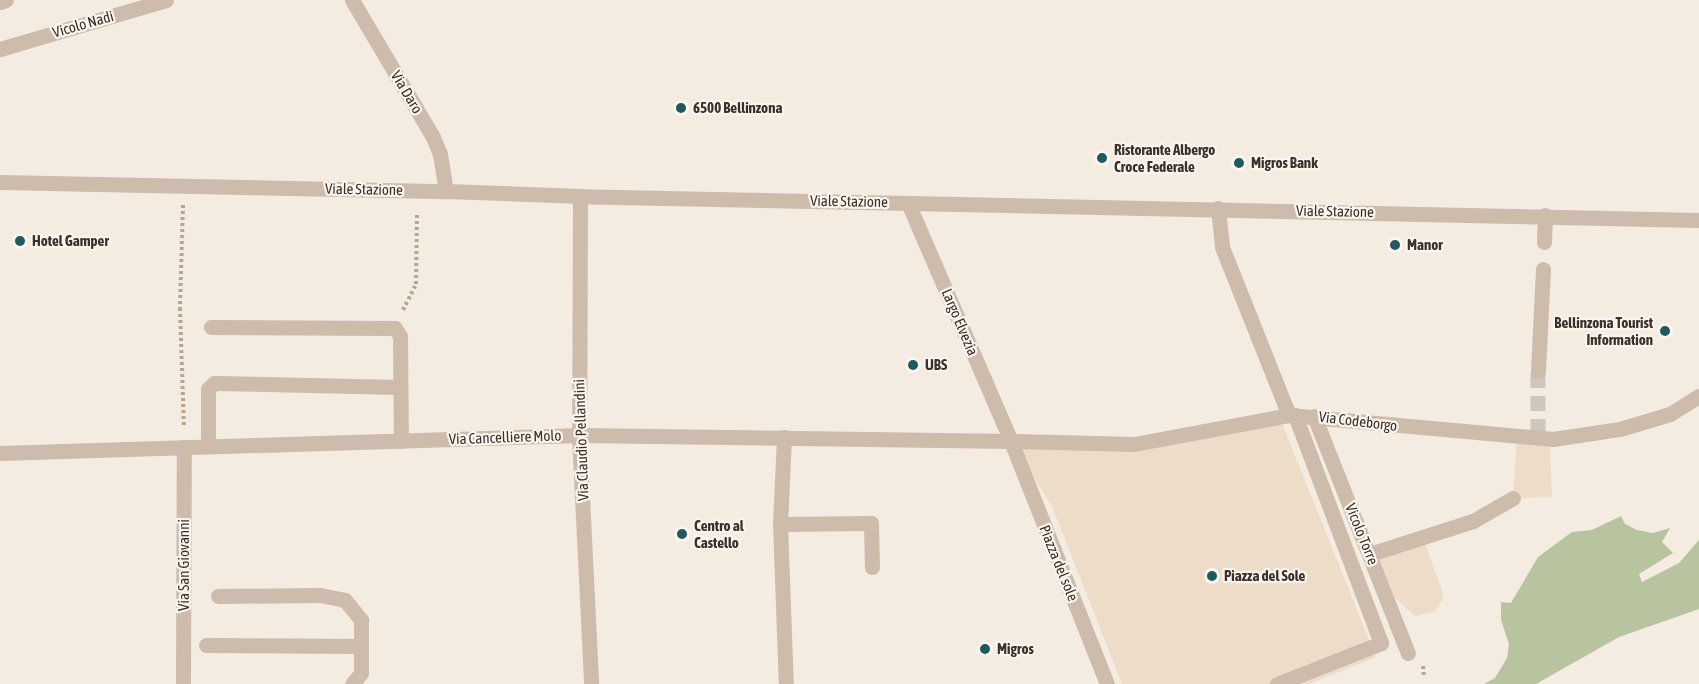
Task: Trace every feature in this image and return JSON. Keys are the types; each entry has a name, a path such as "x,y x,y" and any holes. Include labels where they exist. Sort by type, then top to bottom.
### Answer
{"street":[{"path":"0,2 6,0"},
{"name":"Vicolo Nadi","path":"0,49 166,0"},
{"name":"Via Daro","path":"352,0 433,137 440,154 446,191"},
{"name":"Viale Stazione","path":"0,182 1699,220"},
{"name":"Via Claudio Pellandini","path":"580,196 579,435 591,684"},
{"name":"Largo Elvezia","path":"908,203 1011,441"},
{"path":"1218,208 1222,247 1292,415 1381,643 1278,684"},
{"path":"1544,242 1545,215"},
{"path":"1538,371 1543,269"},
{"path":"211,327 395,328 400,336 401,441"},
{"path":"208,446 208,389 214,383 400,387"},
{"name":"Via Codeborgo","path":"1011,441 1134,444 1292,415 1459,433 1538,435 1553,439 1620,429 1670,414 1699,396"},
{"name":"Vicolo Torre","path":"1314,416 1408,653"},
{"name":"Via Cancelliere Molo","path":"0,453 579,435 1011,441"},
{"path":"784,437 780,524 786,684"},
{"name":"Piazza del sole","path":"1011,441 1107,684"},
{"name":"Via San Giovanni","path":"183,684 184,447"},
{"path":"1370,554 1473,521 1513,498"},
{"path":"780,524 871,523 872,567"},
{"path":"218,596 320,595 345,600 359,614 361,673 352,684"},
{"path":"206,645 361,646"}],"path":[{"path":"184,186 180,309 184,447"},
{"path":"395,328 416,284 417,190"}],"green space":[{"path":"1621,516 1625,524 1637,530 1653,533 1670,528 1662,542 1673,553 1639,574 1642,582 1679,563 1699,540 1699,609 1619,637 1536,684 1484,684 1495,678 1507,658 1509,644 1501,620 1501,602 1511,603 1538,557 1572,532 1592,530"}],"shaded area":[{"name":"Piazza del Sole","path":"1279,416 1376,657 1309,684 1122,684 1052,506 1011,441 1134,444"},
{"path":"1517,436 1553,439 1550,447 1552,497 1513,498"},
{"path":"1424,540 1444,597 1434,612 1415,616 1394,597 1377,554"}],"tunnel":[{"path":"1538,371 1538,433"}],"place":[{"name":"6500 Bellinzona","path":"681,108"},
{"name":"Ristorante Albergo Croce Federale","path":"1102,158"},
{"name":"Migros Bank","path":"1239,163"},
{"name":"Hotel Gamper","path":"20,241"},
{"name":"Manor","path":"1395,245"},
{"name":"Bellinzona Tourist Information","path":"1665,331"},
{"name":"UBS","path":"913,365"},
{"name":"Centro al Castello","path":"682,534"},
{"name":"Piazza del Sole","path":"1212,576"},
{"name":"Migros","path":"985,649"}]}
